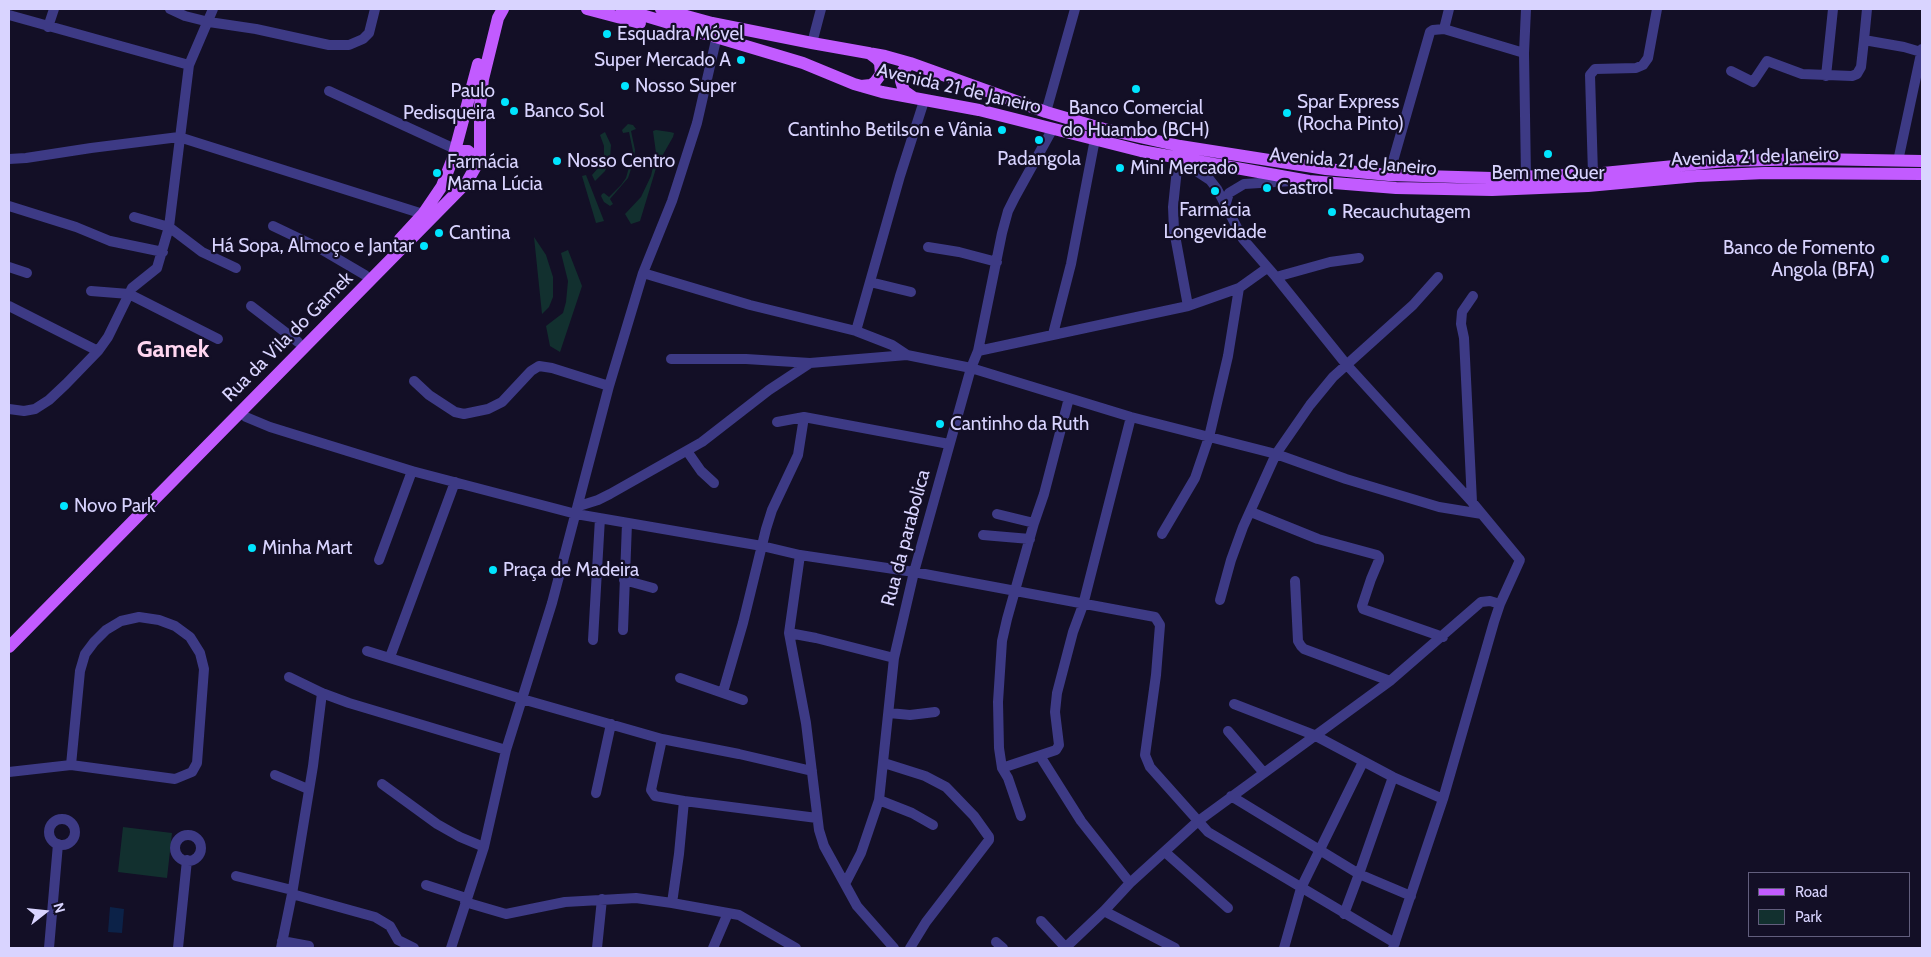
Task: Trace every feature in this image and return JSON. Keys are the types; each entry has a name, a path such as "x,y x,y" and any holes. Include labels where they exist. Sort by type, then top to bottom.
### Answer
{"main road":[{"name":"Rua da Vila do Gamek","path":"9,637 423,214 442,186 454,154 494,9"},
{"name":"Rua da Vila do Gamek","path":"9,647 467,182 476,166 481,149 480,100 484,70 498,18 503,9"},
{"path":"587,9 749,47"},
{"name":"Avenida 21 de Janeiro","path":"622,9 803,63 860,86 920,100 979,110 1052,130 1178,158 1308,181 1396,188 1492,190 1588,186 1697,176 1765,173 1922,174"},
{"name":"Avenida 21 de Janeiro","path":"661,9 712,23 910,63 1046,112 1104,128 1180,146 1316,168 1390,175 1492,178 1593,174 1725,162 1812,159 1922,161"},
{"path":"860,86 871,85 876,82 881,74 878,59 868,53"},
{"path":"910,63 903,71 900,77 901,81 904,91 920,100"},
{"path":"454,154 460,151 468,151 476,158 476,166"}],"street":[{"path":"48,27 54,9"},
{"path":"170,9 185,16 209,22 256,29 329,45 355,44 369,33 375,9"},
{"path":"9,409 24,411 35,409 49,400 98,351 108,337 132,288 157,268 169,227 179,137 190,65 213,9"},
{"path":"812,44 821,9"},
{"path":"1046,112 1075,9"},
{"path":"1444,29 1450,9"},
{"path":"1526,9 1524,53 1526,176"},
{"path":"1593,174 1590,74 1595,69 1636,68 1643,65 1648,58 1657,9"},
{"path":"1826,76 1833,9"},
{"path":"1732,71 1753,82 1767,61 1802,74 1826,76 1852,76 1857,74 1861,68 1866,9"},
{"path":"9,15 190,65"},
{"path":"1390,175 1430,32 1436,28 1444,29 1524,53"},
{"path":"451,948 465,900 484,847 506,750 552,603 609,386 642,273 672,201 697,123 716,40"},
{"path":"1864,40 1922,50 1898,161"},
{"path":"329,91 454,154"},
{"path":"856,331 920,100"},
{"name":"Rua da parabolica","path":"845,884 862,853 879,800 894,658 914,572 949,444 971,368 978,351 1008,210 1052,130"},
{"path":"9,159 179,137 423,214"},
{"path":"1053,334 1071,264 1095,139"},
{"path":"240,412 246,417 270,427 412,471 577,510 600,518 762,546 800,555 914,572 1155,617 1159,621 1156,675 1145,755 1150,767 1197,822 1220,840 1394,946 1443,799 1500,604 1520,560 1472,502 1346,364 1276,277 1242,239 1210,180 1178,158 1173,207 1174,230 1188,306"},
{"path":"1225,207 1229,193 1244,184 1308,181"},
{"path":"9,206 110,240 163,252"},
{"path":"134,217 169,227 202,252 236,268"},
{"path":"273,226 319,248 365,275"},
{"path":"928,247 960,252 997,262"},
{"path":"1276,277 1330,262 1359,258"},
{"path":"9,267 27,273"},
{"path":"978,351 1053,334 1150,316 1188,306 1239,288 1267,268"},
{"path":"642,273 750,305 856,331 892,345 907,354"},
{"path":"1220,600 1231,560 1276,454 1310,405 1333,377 1413,305 1438,277"},
{"path":"870,282 911,292"},
{"path":"1162,534 1195,478 1209,437 1228,356 1239,288"},
{"path":"91,291 129,294 218,339"},
{"path":"1472,502 1464,338 1461,324 1462,312 1473,296"},
{"path":"9,306 98,351"},
{"path":"251,306 298,342"},
{"path":"671,359 746,359 810,363 907,354 971,368 1131,417 1276,454 1346,479 1439,507 1482,514"},
{"path":"577,510 702,442 768,390 810,363"},
{"path":"414,381 429,395 455,412 464,414 488,410 502,402 531,370 539,366 552,368 609,386"},
{"path":"1022,816 1008,778 1002,768 997,729 1002,641 1069,398"},
{"path":"723,692 772,510 798,454 804,417"},
{"path":"777,422 804,417 949,444"},
{"path":"1002,768 1056,750 1059,745 1055,712 1057,693 1083,605 1131,417"},
{"path":"687,451 701,471 714,483"},
{"path":"379,560 412,471"},
{"path":"390,657 455,482"},
{"path":"1251,512 1318,539 1377,555 1379,560 1362,606 1363,609 1443,637"},
{"path":"997,514 1034,523"},
{"path":"593,640 600,518"},
{"path":"623,630 628,523"},
{"path":"983,535 1030,539"},
{"path":"800,555 789,633 806,723 817,818 824,846 857,906 894,948"},
{"path":"624,580 653,588"},
{"path":"1295,581 1298,641 1300,646 1390,681"},
{"path":"1041,921 1066,948 1130,883 1197,822 1390,681 1443,637 1481,602 1490,601 1500,604"},
{"path":"9,772 71,765 175,779 192,772 197,763 204,669 200,653 190,638 175,626 160,620 139,617 121,621 106,630 94,642 85,654 80,671 71,765"},
{"path":"789,633 894,658"},
{"path":"367,651 522,699 662,739 812,771"},
{"path":"289,677 322,693 506,750"},
{"path":"680,678 743,700"},
{"path":"309,946 282,944 292,892 322,693"},
{"path":"1234,704 1314,735 1393,777 1443,799"},
{"path":"889,714 910,715 935,712"},
{"path":"596,793 611,724"},
{"path":"1228,731 1264,773"},
{"path":"662,739 651,790 655,796 817,818"},
{"path":"1040,756 1081,821 1130,883"},
{"path":"1284,948 1301,888 1363,762"},
{"path":"884,763 925,776 946,787 974,816 989,836 989,840 926,922 910,948"},
{"path":"275,775 308,789"},
{"path":"1344,914 1393,777"},
{"path":"382,784 437,824 460,837 484,847"},
{"path":"1231,796 1359,874 1411,896"},
{"path":"879,800 912,813 933,825"},
{"path":"672,902 684,801"},
{"path":"49,948 58,844"},
{"path":"1165,852 1228,908"},
{"path":"178,948 187,860"},
{"path":"236,876 375,917 390,926 397,944 414,948"},
{"path":"426,885 506,914 565,902 636,898 672,902 728,913 750,920 796,948"},
{"path":"597,948 602,900"},
{"path":"1104,911 1175,948"},
{"path":"713,948 728,913"}],"green space":[{"path":"628,124 633,125 636,129 631,131 635,150 634,160 628,178 610,199 613,204 610,206 604,202 601,196 604,193 609,197 626,178 633,151 629,132 623,133 622,130"},
{"path":"653,131 674,133 657,165 640,221 631,224 625,214 641,197 651,176 656,153"},
{"path":"605,132 611,145 610,159 605,171 595,181 592,175 604,157 604,146 600,135"},
{"path":"586,175 604,221 596,223 582,176"},
{"path":"534,237 546,255 553,277 553,297 549,307 542,314"},
{"path":"568,250 582,286 560,352 550,346 546,326 563,313 568,281 561,253"},
{"path":"123,827 172,833 167,878 118,872"}],"water":[{"path":"110,907 124,909 122,933 108,932"}],"place":[{"name":"Esquadra Móvel","path":"607,34"},
{"name":"Super Mercado A","path":"741,60"},
{"name":"Nosso Super","path":"625,86"},
{"name":"Banco Comercial do Huambo (BCH)","path":"1136,89"},
{"name":"Paulo Pedisqueira","path":"505,102"},
{"name":"Banco Sol","path":"514,111"},
{"name":"Spar Express (Rocha Pinto)","path":"1287,113"},
{"name":"Cantinho Betilson e Vânia","path":"1002,130"},
{"name":"Padangola","path":"1039,140"},
{"name":"Bem me Quer","path":"1548,154"},
{"name":"Nosso Centro","path":"557,161"},
{"name":"Mini Mercado","path":"1120,168"},
{"name":"Farmácia Mama Lúcia","path":"437,173"},
{"name":"Castrol","path":"1267,188"},
{"name":"Farmácia Longevidade","path":"1215,191"},
{"name":"Recauchutagem","path":"1332,212"},
{"name":"Cantina","path":"439,233"},
{"name":"Há Sopa, Almoço e Jantar","path":"424,246"},
{"name":"Banco de Fomento Angola (BFA)","path":"1885,259"},
{"name":"Cantinho da Ruth","path":"940,424"},
{"name":"Novo Park","path":"64,506"},
{"name":"Minha Mart","path":"252,548"},
{"name":"Praça de Madeira","path":"493,570"}],"district":[{"name":"Gamek","path":"173,350"}]}
